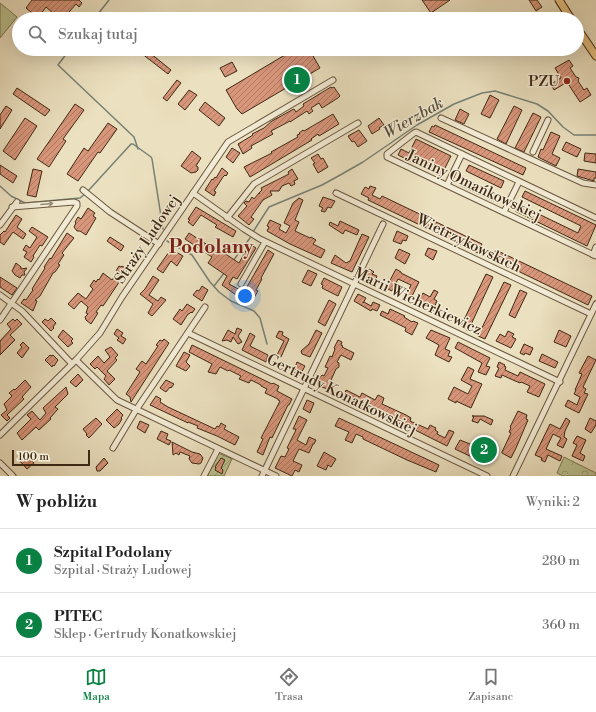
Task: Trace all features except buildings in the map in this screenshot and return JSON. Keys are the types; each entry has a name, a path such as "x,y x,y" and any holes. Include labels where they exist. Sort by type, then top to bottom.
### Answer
{"main road":[{"path":"558,0 566,12"},
{"path":"584,38 596,56"}],"street":[{"name":"Straży Ludowej","path":"0,435 74,362 100,333 122,297 228,142 333,80"},
{"path":"441,118 583,183 596,185"},
{"path":"533,152 548,120"},
{"path":"228,218 254,184 358,123"},
{"name":"Janiny Omańkowskiej","path":"596,218 416,132 387,154 388,157 594,256 596,247"},
{"path":"447,185 462,154"},
{"path":"504,212 519,182"},
{"path":"85,192 110,212 159,244"},
{"name":"Marii Wicherkiewicz","path":"193,193 265,242 560,382"},
{"name":"Wietrzykowskich","path":"336,193 591,314"},
{"path":"0,225 17,202"},
{"path":"0,320 77,204 74,202 12,208"},
{"path":"262,476 383,224"},
{"path":"241,284 265,242"},
{"path":"0,295 12,302 22,311 112,397 136,410 276,476"},
{"path":"514,476 596,304"},
{"path":"113,448 136,410 205,307"},
{"name":"Gertrudy Konatkowskiej","path":"188,333 487,476"},
{"path":"204,476 218,448"},
{"path":"0,463 13,476"}],"green space":[{"path":"0,3 12,13 12,23 0,38"},
{"path":"218,453 232,459 224,476 207,476"},
{"path":"564,457 596,473 596,476 563,476 557,473"}],"waterway":[{"name":"Wierzbak","path":"100,12 109,0"},
{"name":"Wierzbak","path":"65,56 58,65 134,137 138,149"},
{"name":"Wierzbak","path":"253,232 269,207 322,185 363,162 417,125 454,104 482,93 495,91 537,104 548,111 563,127 574,135 596,135"},
{"name":"Wierzbak","path":"88,191 131,144 133,144 152,159 163,229"},
{"name":"Wierzbak","path":"0,186 11,196 25,203 80,198 85,194"},
{"name":"Wierzbak","path":"233,261 250,238"},
{"name":"Wierzbak","path":"167,241 192,255 210,282 219,292 231,301 254,311 260,318 267,344"},
{"name":"Wierzbak","path":"214,286 225,272"}],"place":[{"name":"Szpital Podolany","path":"297,80"},
{"name":"PZU","path":"567,81"},
{"name":"PITEC","path":"484,450"}],"district":[{"name":"Podolany","path":"211,246"}]}
